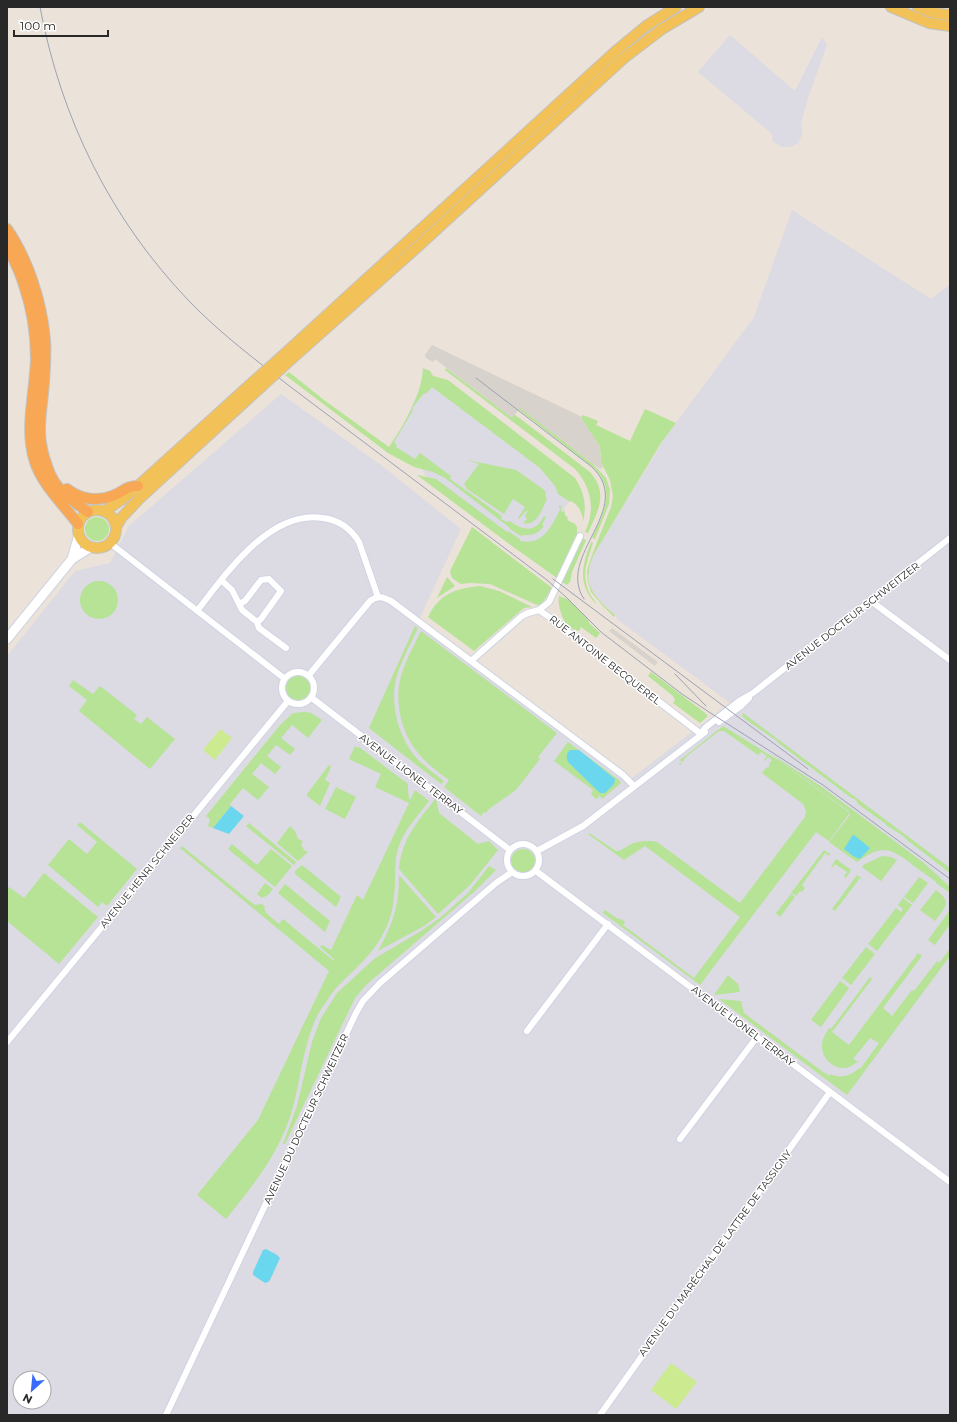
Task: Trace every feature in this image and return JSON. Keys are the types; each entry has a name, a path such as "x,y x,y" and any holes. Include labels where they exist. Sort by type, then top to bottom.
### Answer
{"highway":[{"path":"7,229 25,261 39,303 45,339 44,382 39,432 43,455 47,465 62,485 74,494 88,499 95,500 108,498 121,492 129,486 138,486"},
{"path":"7,246 24,283 30,304 35,339 36,359 30,441 35,463 47,484 79,529"},
{"path":"47,465 47,470 58,487 88,512"}],"main road":[{"path":"116,527 122,517 140,498 258,384 612,55 646,26 676,7"},
{"path":"284,360 413,251 624,58 662,28 700,7"},
{"path":"891,7 929,23 950,26"},
{"path":"918,7 934,13 950,15"},
{"path":"105,511 124,498 258,384"},
{"path":"72,559 80,519 88,512 93,510 105,511 112,517 116,527 116,533 110,543 101,548 91,547 84,542 79,529"},
{"path":"7,639 72,559 91,547"}],"street":[{"path":"197,611 230,568 249,549 270,532 289,522 299,519 319,517 334,520 345,526 355,535 359,542 378,596"},
{"path":"538,610 549,602 580,536"},
{"name":"AVENUE DOCTEUR SCHWEITZER","path":"537,851 583,826 701,734 708,731 742,704 753,693 950,538"},
{"path":"110,543 285,679"},
{"path":"239,604 245,601 261,580 269,579 281,591 261,619 257,622"},
{"path":"221,580 232,590 242,610 257,622 259,628 286,648"},
{"path":"309,675 366,605 378,596 383,597 391,601 623,775 634,786"},
{"path":"871,601 950,660"},
{"name":"RUE ANTOINE BECQUEREL","path":"471,661 522,616 538,610 701,734"},
{"path":"293,672 309,675 314,684 314,694 312,698 303,704 288,701 282,692 285,679 293,672"},
{"name":"AVENUE LIONEL TERRAY","path":"312,698 510,850"},
{"name":"AVENUE HENRI SCHNEIDER","path":"7,1042 288,701"},
{"path":"519,844 533,847 537,851 539,854 540,863 536,870 527,876 522,877 512,872 507,864 510,850 519,844"},
{"name":"AVENUE LIONEL TERRAY","path":"536,870 950,1182"},
{"name":"AVENUE DU DOCTEUR SCHWEITZER","path":"166,1415 353,1019 363,1001 380,983 496,883 512,872"},
{"path":"527,1031 608,924"},
{"path":"680,1139 757,1037"},
{"name":"AVENUE DU MARÉCHAL DE LATTRE DE TASSIGNY","path":"600,1415 656,1334 830,1092"}],"shaded area":[{"path":"730,35 795,91 822,37 827,45 807,101 801,124 802,135 798,143 791,147 782,147 772,141 772,134 698,72"},
{"path":"792,210 931,299 950,284 950,1415 7,1415 7,656 75,571 110,563 129,526 281,394 381,465 461,529 418,622 629,780 730,703 618,620 615,615 599,600 590,586 589,571 593,556 665,438 754,317"},
{"path":"432,345 582,417 581,418 600,447 600,456 603,467 600,469 520,408 512,418 435,359 433,362 426,358 425,355"},
{"path":"424,376 577,491 563,510 540,559 426,476 422,469 389,447 402,428"},
{"path":"612,628 658,662 655,666 609,631"}],"green space":[{"path":"423,368 430,371 433,376 448,380 575,478 581,488 585,504 583,521 582,514 578,507 571,501 570,502 558,494 555,486 540,468 432,387 426,394 424,393 413,407 412,412 394,442 397,445 396,447 415,459 420,453 451,476 450,479 502,516 501,519 507,522 509,521 519,527 528,529 537,526 544,516 546,517 542,525 544,526 537,533 521,536 445,478 433,472 414,467 388,453 285,375 289,372 324,400 389,447 416,399 422,378"},
{"path":"446,368 511,417 514,414 590,472 596,480 599,488 600,502 588,533 585,532 590,515 590,499 585,483 575,469 445,370"},
{"path":"519,407 593,464 606,478 610,490 609,504 595,539 592,538 604,511 606,502 605,485 601,477 594,468 518,409"},
{"path":"645,409 676,423 661,443 593,556 590,565 588,578 592,590 600,601 615,615 614,617 591,592 588,582 587,571 611,507 613,496 610,480 601,462 600,447 581,418 583,415 598,421 596,425 630,441"},
{"path":"467,460 516,470 543,489 546,493 545,495 547,499 541,512 535,520 528,524 523,523 527,519 525,516 528,511 526,511 519,519 518,518 525,507 513,499 504,514 467,489 464,484 479,464"},
{"path":"417,475 436,479 507,532 508,531 520,539 520,541 528,542 535,540 546,533 561,508 559,505 562,507 561,511 563,512 564,509 565,515 568,518 567,520 575,524 577,527 577,536 557,578 512,546"},
{"path":"97,517 106,520 109,529 106,538 97,541 88,538 85,529 88,520"},
{"path":"472,527 552,588 542,604 537,605 490,584 461,584 452,578 450,571"},
{"path":"583,538 586,540 572,572 570,582 567,585 562,582"},
{"path":"591,542 593,543 586,567 585,581 587,588 596,604 586,589 583,574 585,559"},
{"path":"447,577 455,586 437,598"},
{"path":"99,581 109,584 115,590 118,600 115,610 109,616 99,619 89,616 83,610 80,600 83,590 89,584"},
{"path":"480,586 499,591 532,607 524,608 474,651 428,617 437,603 449,594 463,588"},
{"path":"559,596 569,600 600,633 596,638 581,627 579,631 567,625 560,611"},
{"path":"415,626 418,628 403,659 396,679 394,689 395,709 400,729 408,747 428,769 444,781 441,784 369,728"},
{"path":"421,631 557,733 538,757 540,759 516,790 489,809 486,813 484,812 481,816 444,787 449,780 422,758 413,746 404,727 399,706 399,686 405,664"},
{"path":"651,672 708,716 700,723 673,703 675,700 673,696 648,676"},
{"path":"298,676 307,679 310,688 307,697 298,700 289,697 286,688 289,679"},
{"path":"73,680 93,694 100,686 137,715 134,719 141,724 147,717 175,739 150,769 79,711 87,700 69,686"},
{"path":"293,713 311,713 322,720 308,738 292,725 281,738 295,749 290,755 276,745 267,756 281,767 275,774 261,763 252,774 269,787 258,800 243,788 213,828 208,826 210,819 206,816 280,725"},
{"path":"743,713 950,868 950,873 903,836 858,804 856,800 745,719 742,715"},
{"path":"723,726 781,762 849,814 829,841 816,832 700,985 603,913 605,910 618,919 621,919 625,922 623,925 694,978 740,917 645,846 624,860 588,834 589,833 616,851 636,842 657,842 740,903 805,817 806,811 803,804 762,773 769,767 772,760 768,757 765,761 764,760 767,756 761,752 758,755 724,731 719,731 687,756 680,765 679,764 682,762 680,760"},
{"path":"220,729 232,738 215,760 203,750"},
{"path":"568,742 621,783 602,799 600,796 596,799 591,794 593,790 554,761"},
{"path":"355,746 358,748 359,747 408,784 408,794 410,800 415,790 429,801 410,825 399,845 396,858 393,906 386,928 374,948 337,987 318,1014 308,1039 294,1104 285,1131 263,1171 226,1219 197,1195 258,1120 329,971 180,848 182,846 252,903 255,905 262,904 265,907 265,912 279,924 283,919 334,961 334,959 320,947 322,945 331,950 357,895 363,900 409,803 375,787 381,774 349,759"},
{"path":"768,752 822,787 924,863 949,886 950,893 910,862 895,853 884,850 878,851 857,862 829,842 850,815 848,811"},
{"path":"329,765 331,767 325,780 330,783 320,806 307,796 307,794"},
{"path":"336,787 356,797 345,819 325,809"},
{"path":"436,798 439,813 478,844 489,841 498,850 470,885 438,914 399,869 407,839 417,822"},
{"path":"80,822 137,869 107,906 102,902 98,907 48,865 69,839 87,854 97,842 77,825"},
{"path":"249,823 296,862 294,865 246,826"},
{"path":"290,826 295,831 298,839 303,841 301,845 304,850 308,852 298,861 277,843"},
{"path":"232,844 257,865 271,849 292,866 275,887 228,849"},
{"path":"523,849 532,852 535,861 532,870 523,873 514,870 511,861 514,852"},
{"path":"824,850 830,854 829,856 825,853 802,885 805,888 802,892 800,891 796,896 791,893"},
{"path":"882,856 891,857 897,860 881,881 862,867 863,865"},
{"path":"836,859 851,870 846,878 844,876 847,872 835,864 832,868 831,867"},
{"path":"302,865 341,897 336,907 295,874 295,871"},
{"path":"489,866 496,870 475,891 366,985 355,998 285,1144 283,1144 297,1106 312,1042 321,1018 337,993 374,959 440,918 468,893"},
{"path":"44,873 98,917 59,964 7,921 7,889 9,887 24,898"},
{"path":"399,875 436,917 424,926 378,951 388,932 394,914 398,896"},
{"path":"857,875 864,880 860,878 835,911 832,909"},
{"path":"919,877 928,883 913,903 904,897"},
{"path":"265,883 273,889 268,895 262,898 257,894"},
{"path":"285,884 330,921 325,932 278,893"},
{"path":"936,890 944,898 946,904 935,921 920,910"},
{"path":"791,894 795,897 780,917 776,913"},
{"path":"903,898 912,905 877,951 868,944 896,908 901,912 903,909 898,905"},
{"path":"950,910 950,924 935,945 928,940"},
{"path":"866,947 875,954 851,985 842,978"},
{"path":"950,949 950,956 847,1095 719,999 741,1001 744,1013 823,1072 830,1076 830,1074 834,1076 845,1076 859,1068 860,1069 879,1043 870,1038 853,1059 858,1062 850,1067 839,1068 830,1063 824,1055 822,1045 824,1036 829,1028 831,1029 870,977 872,979 832,1032 849,1045 918,953 922,956 883,1008 892,1016 937,961 939,963"},
{"path":"728,975 738,984 740,992 714,995"},
{"path":"840,981 849,988 821,1027 811,1020"},
{"path":"671,1363 697,1382 676,1409 651,1390"}],"water":[{"path":"570,750 579,750 615,779 614,784 605,793 600,793 568,762 567,756"},
{"path":"231,806 244,816 229,834 213,828"},
{"path":"854,835 870,848 860,859 844,849"},
{"path":"266,1249 280,1258 270,1280 265,1283 253,1275 253,1272 263,1250"}],"tram line":[{"path":"40,7 49,48 61,89 93,166 113,202 136,237 162,270 202,314 279,378 547,580 601,632 682,694 823,785 950,879"},
{"path":"476,378 592,467 603,483 605,499 601,516 585,549 579,566 578,583 584,599"},
{"path":"553,579 808,769"},
{"path":"675,674 706,706"}]}
